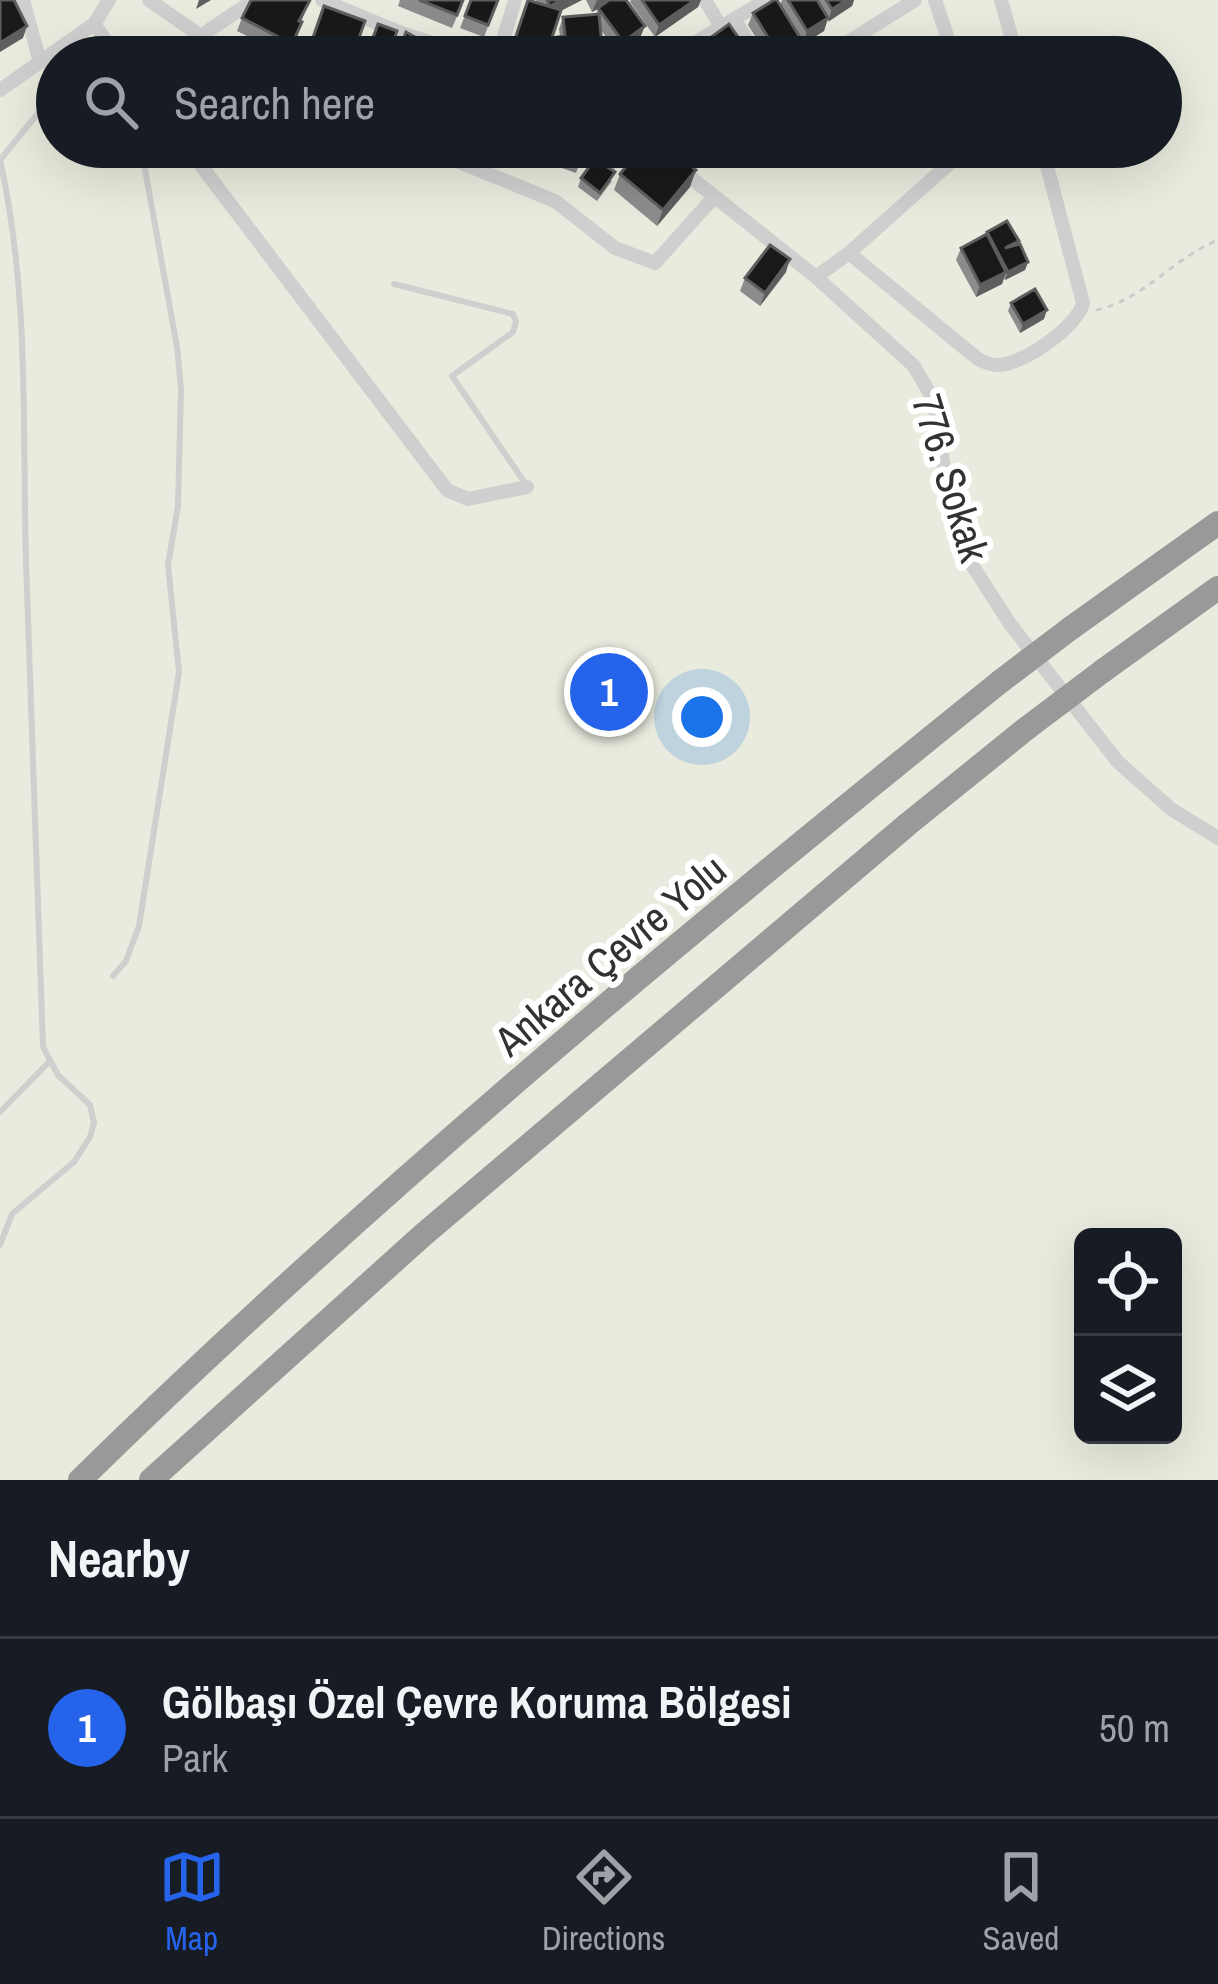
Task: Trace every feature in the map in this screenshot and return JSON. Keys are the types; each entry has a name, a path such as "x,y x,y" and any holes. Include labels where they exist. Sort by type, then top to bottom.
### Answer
{"highway":[{"name":"Ankara Çevre Yolu","path":"80,1480 392,1191 858,797 1001,681 1218,523"},
{"path":"151,1480 423,1235 627,1060 1027,728 1218,587"},
{"path":"69,1480 117,1444"}],"street":[{"path":"23,0 36,47"},
{"path":"78,36 94,25 110,0"},
{"path":"149,0 198,36"},
{"path":"200,36 254,0"},
{"path":"322,0 410,36"},
{"path":"504,36 515,0"},
{"path":"705,0 738,36"},
{"path":"707,36 766,0"},
{"path":"858,36 915,0"},
{"path":"935,0 947,36"},
{"path":"1001,0 1011,36"},
{"path":"94,25 102,36"},
{"path":"0,90 36,65"},
{"path":"203,168 447,490 468,499 527,487"},
{"path":"478,168 555,201 615,248 655,263 714,196"},
{"name":"776. Sokak","path":"678,168 816,277 914,366 934,401 948,496 967,557 1010,623 1118,762 1171,809 1218,838"},
{"path":"816,277 850,253 945,168"},
{"path":"850,253 978,359 1010,363 1071,326 1082,311 1084,294 1048,168"}],"lane":[{"path":"0,1245 12,1214 74,1162 94,1124 90,1106 50,1062 43,1047 26,563 23,309 0,160 36,111"},
{"path":"113,976 126,961 139,926 179,672 168,565 178,506 180,372 145,168"},
{"path":"394,284 513,314 513,332 452,376 527,487"},
{"path":"0,1112 50,1062"}],"path":[{"path":"1082,311 1127,300 1185,257 1218,240"}],"shaded area":[{"path":"0,0 1218,0 1218,1480 0,1480"}],"building":[{"path":"0,0 14,0 27,26 0,43"},
{"path":"251,0 310,0 296,36 277,36 242,18"},
{"path":"419,0 463,0 457,15"},
{"path":"471,0 498,0 488,25 465,16"},
{"path":"528,0 561,10 553,36 516,36"},
{"path":"609,0 626,0 645,26 631,36 619,36 598,8"},
{"path":"642,0 695,0 659,25"},
{"path":"777,0 799,36 767,36 753,13"},
{"path":"788,0 817,0 828,18 807,31"},
{"path":"826,0 847,0 832,9"},
{"path":"324,6 365,21 360,36 314,36"},
{"path":"599,14 601,36 565,36 563,17"},
{"path":"378,24 397,31 395,36 374,36"},
{"path":"729,24 737,36 713,36"},
{"path":"588,168 615,172 600,193 581,178"},
{"path":"625,168 696,170 663,210 620,174"},
{"path":"1007,221 1019,241 1005,248 1020,244 1028,262 1008,272 987,232"},
{"path":"987,234 1006,272 980,285 961,248"},
{"path":"770,245 790,259 765,293 745,278"},
{"path":"1035,289 1047,310 1023,324 1011,303"}],"place":[{"name":"Gölbaşı Özel Çevre Koruma Bölgesi","path":"609,692"}]}
